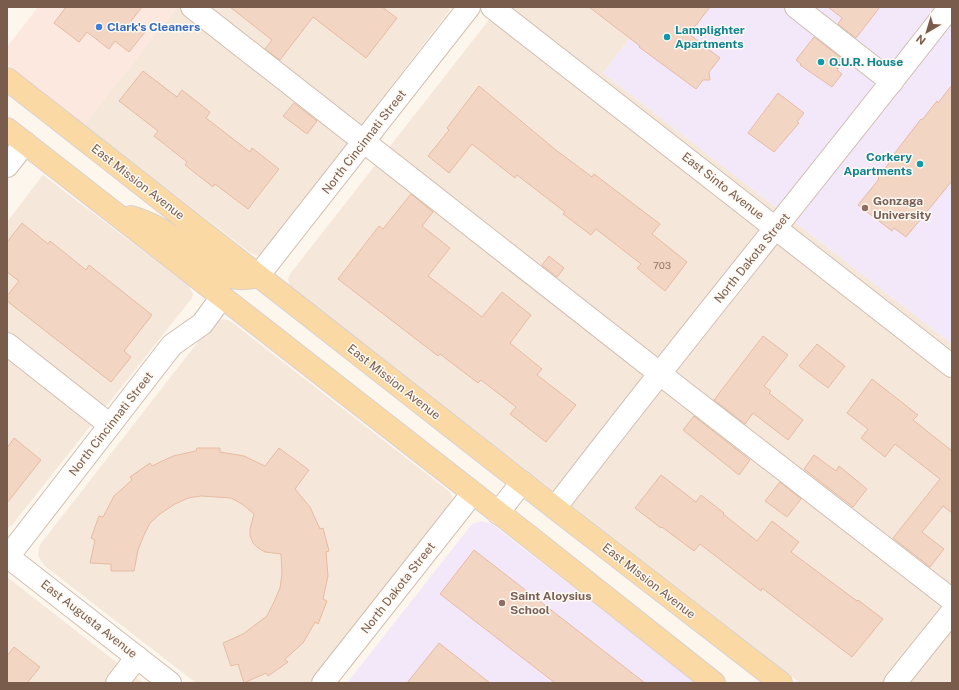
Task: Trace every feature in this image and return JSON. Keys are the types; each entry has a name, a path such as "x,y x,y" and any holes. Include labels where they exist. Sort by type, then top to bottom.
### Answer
{"main road":[{"name":"East Mission Avenue","path":"7,79 781,683"},
{"path":"7,129 714,683"},
{"path":"112,211 146,222 166,232 187,246 222,274 243,279 258,276"}],"street":[{"path":"192,7 659,373 952,600"},
{"name":"North Cincinnati Street","path":"258,276 469,7"},
{"name":"East Sinto Avenue","path":"492,7 952,366"},
{"path":"796,7 892,82"},
{"name":"North Dakota Street","path":"555,508 659,373 776,228 950,7"},
{"path":"7,166 25,143"},
{"name":"North Cincinnati Street","path":"7,557 172,345 202,324 222,297"},
{"path":"7,344 110,425"},
{"path":"498,513 522,482"},
{"name":"North Dakota Street","path":"323,683 472,494"},
{"name":"East Augusta Avenue","path":"7,557 170,683"},
{"path":"895,683 952,612"},
{"path":"117,683 137,657"}],"shaded area":[{"path":"38,7 178,7 84,125 7,64 7,47"},
{"path":"176,7 450,7 449,11 263,253 257,256 248,251 84,125"},
{"path":"499,7 654,7 603,73 952,344 952,683 800,683 290,286 288,279 290,274"},
{"name":"Gonzaga University","path":"654,7 952,7 952,344 603,73"},
{"path":"43,175 189,286 193,294 192,298 12,525 7,528 7,222"},
{"path":"219,319 229,320 450,492 452,498 449,507 313,683 196,683 46,567 38,555 39,547 42,542 208,329"},
{"name":"Saint Aloysius School","path":"481,521 492,524 696,683 347,683 472,524"},
{"path":"7,577 143,683 7,683"}],"building":[{"name":"Clark's Cleaners","path":"66,7 142,7 131,21 145,32 129,52 115,41 109,49 87,32 79,42 54,23"},
{"path":"230,7 382,7 397,18 366,58 313,17 280,60 265,49 272,40"},
{"path":"589,7 710,7 689,34 720,58 709,72 710,80 703,80 696,89 639,47 640,46"},
{"path":"828,7 880,7 856,38 838,24 842,18"},
{"name":"O.U.R. House","path":"814,37 844,60 837,70 842,74 832,87 800,65 801,64 796,60"},
{"path":"143,71 177,97 182,90 210,112 206,118 250,152 252,148 279,169 248,209 215,184 213,187 185,165 187,162 154,136 158,131 119,101"},
{"name":"Corkery Apartments","path":"952,85 952,181 906,237 894,228 892,231 858,205 879,179 878,178 892,159 891,158 921,119 922,120 937,101 938,103"},
{"path":"479,86 557,151 592,177 594,174 660,224 652,234 687,262 665,291 637,268 641,264 596,229 591,235 563,214 565,212 517,175 515,178 472,144 449,173 428,156 449,130 447,128"},
{"path":"778,93 804,113 797,122 799,123 774,152 748,133"},
{"path":"294,103 317,121 307,134 283,116"},
{"path":"411,194 433,212 422,226 450,248 428,276 482,317 502,292 531,315 510,343 542,369 537,375 576,405 546,442 510,414 516,407 481,380 478,383 440,354 438,356 338,279 379,226 383,229"},
{"path":"22,223 48,244 50,241 86,270 89,265 152,315 124,351 131,357 111,382 7,301 7,296 19,281 7,272 7,242"},
{"path":"549,256 564,268 557,277 542,265"},
{"path":"763,336 788,355 764,386 771,391 769,393 803,420 788,440 753,413 745,424 714,400"},
{"path":"817,344 845,366 828,388 799,366"},
{"path":"872,379 918,415 913,420 952,451 952,513 943,506 922,532 944,549 930,567 893,538 940,479 895,444 885,457 861,438 868,429 847,413"},
{"path":"694,416 750,460 739,475 683,430"},
{"path":"14,438 41,460 7,503 7,448"},
{"path":"197,448 220,448 220,452 244,456 265,466 279,448 309,470 295,489 310,507 320,529 323,528 329,551 326,552 328,576 323,599 327,601 318,624 315,622 303,643 285,659 288,662 268,676 266,673 244,683 238,664 231,666 223,643 243,634 267,616 280,588 282,574 281,554 265,552 253,543 250,536 250,529 254,514 242,504 231,498 201,496 188,498 175,504 150,523 138,550 134,571 111,571 111,564 90,563 95,540 91,538 99,516 103,517 114,496 132,480 130,477 150,463 152,466 173,456 196,451"},
{"path":"814,455 836,471 839,466 867,489 853,507 804,469"},
{"path":"661,475 696,502 701,495 757,541 772,521 799,542 791,552 883,619 852,657 762,588 761,591 700,544 694,551 635,508"},
{"path":"780,482 801,499 787,517 765,501"},
{"path":"474,550 645,683 555,683 440,594"},
{"path":"439,643 490,683 407,683"},
{"path":"14,647 40,667 27,683 7,683 7,656"}],"place":[{"name":"Clark's Cleaners","path":"99,27"},
{"name":"Lamplighter Apartments","path":"667,37"},
{"name":"O.U.R. House","path":"821,62"},
{"name":"Corkery Apartments","path":"920,164"},
{"name":"Gonzaga University","path":"865,208"},
{"name":"Saint Aloysius School","path":"502,603"}]}
